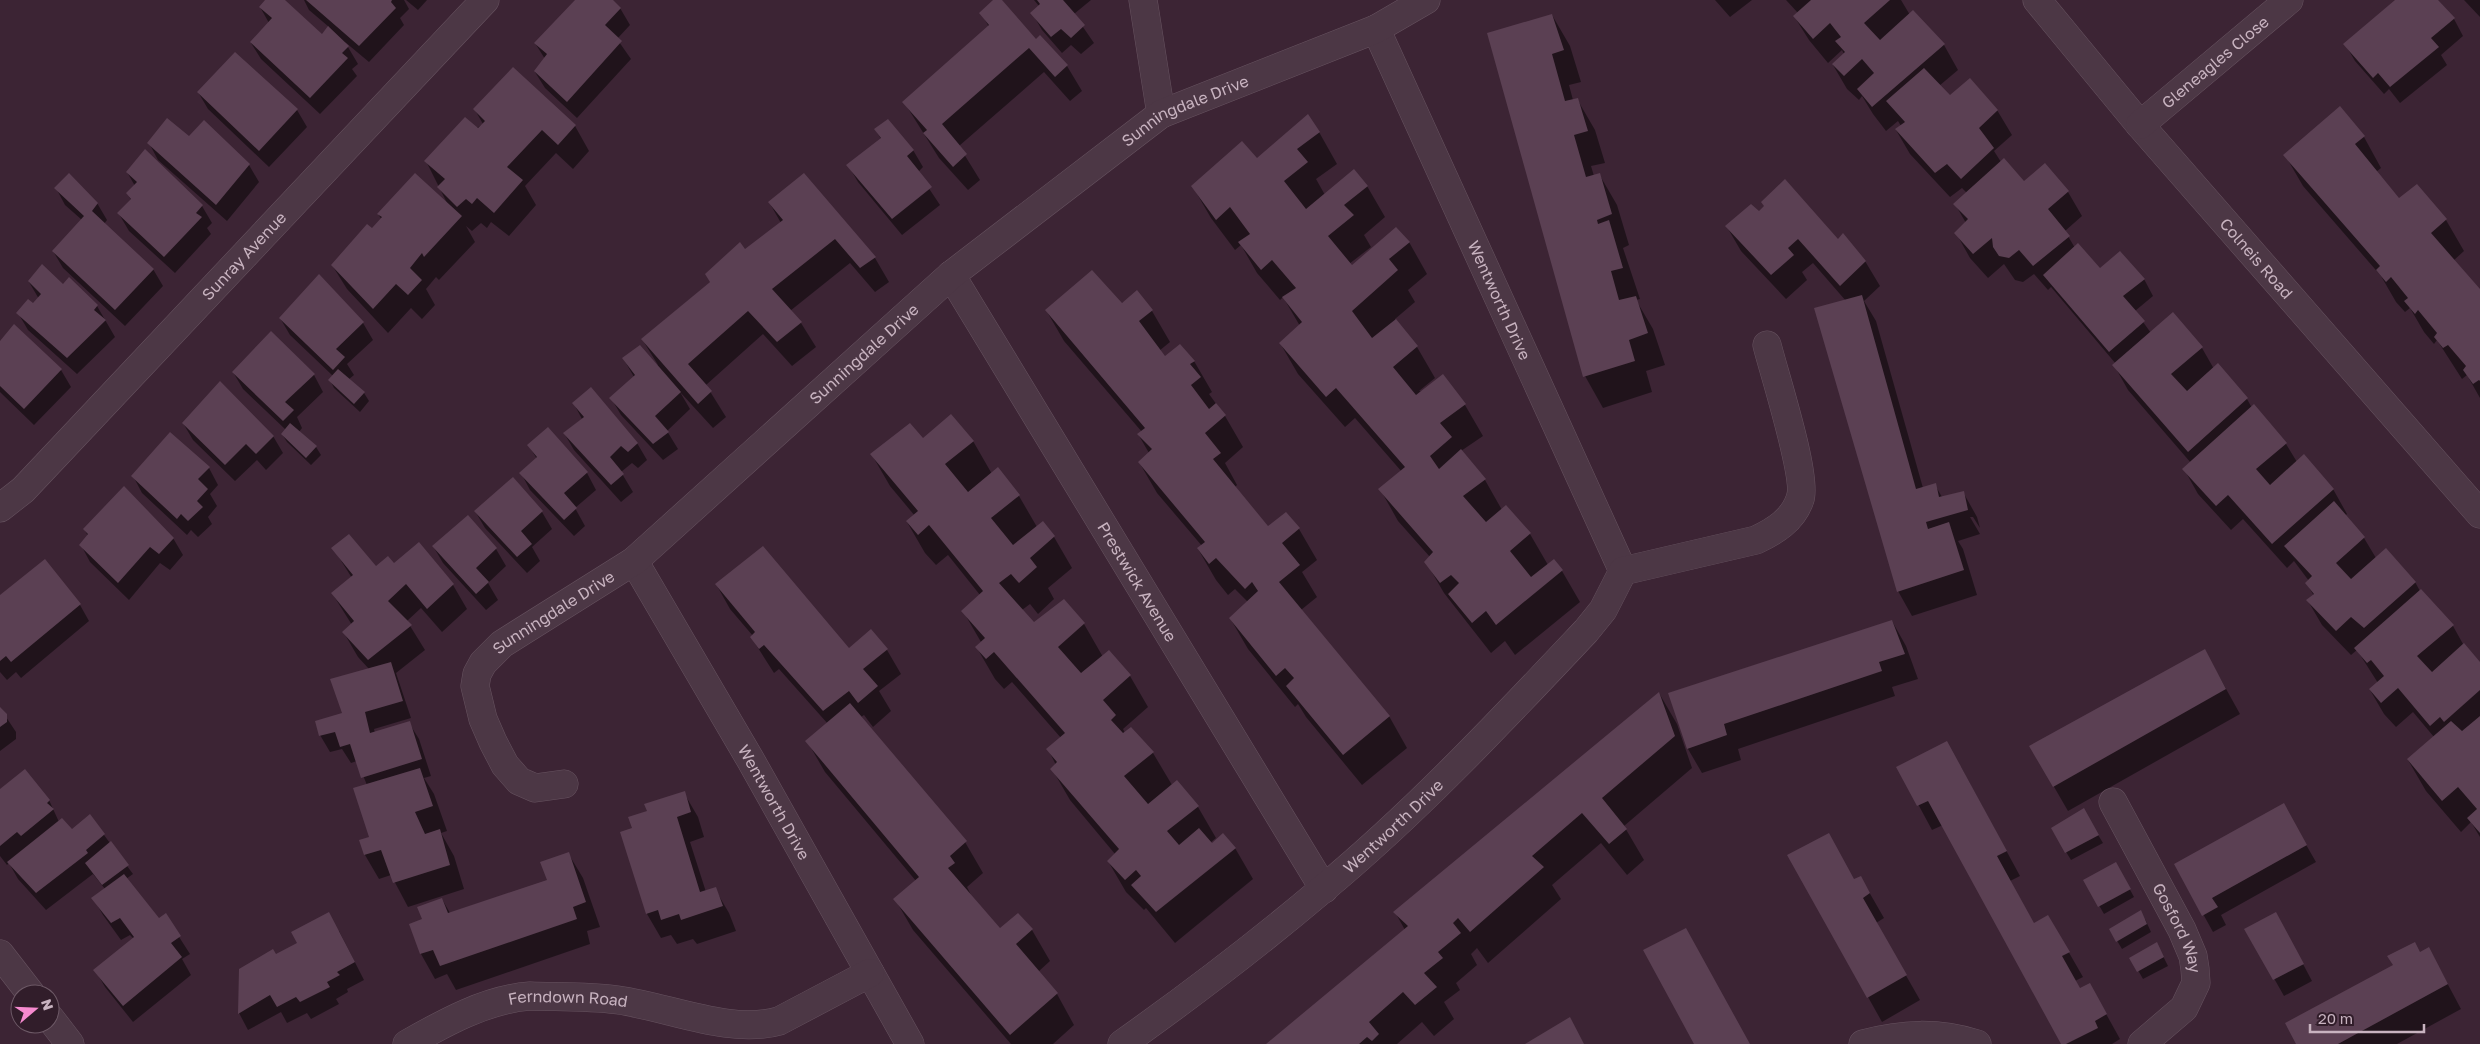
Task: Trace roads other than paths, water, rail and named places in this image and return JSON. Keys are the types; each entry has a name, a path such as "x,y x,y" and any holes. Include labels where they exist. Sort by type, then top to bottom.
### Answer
{"street":[{"name":"Sunray Avenue","path":"0,508 23,490 485,0"},
{"path":"1143,0 1161,114"},
{"name":"Sunningdale Drive","path":"564,784 535,788 519,781 505,765 483,718 475,686 477,674 483,663 502,644 634,561 951,275 1161,114 1376,28 1426,0"},
{"name":"Colneis Road","path":"2037,0 2140,125 2480,514"},
{"name":"Gleneagles Close","path":"2140,125 2288,0"},
{"name":"Wentworth Drive","path":"1122,1044 1193,994 1324,889 1422,799 1586,631 1603,610 1624,570 1376,28"},
{"name":"Prestwick Avenue","path":"951,275 1324,889"},
{"path":"1624,570 1756,540 1776,530 1792,515 1801,498 1802,475 1767,345"},
{"name":"Wentworth Drive","path":"634,561 750,759 910,1044"},
{"name":"Gosford Way","path":"2113,802 2182,930 2191,950 2195,970 2196,983 2184,1008 2142,1044"},
{"path":"0,954 23,984"},
{"name":"Ferndown Road","path":"407,1044 475,1011 518,996 617,1000 737,1035 779,1021 870,973"},
{"path":"60,1031 70,1044"},
{"path":"1863,1044 1897,1037 1938,1034 1977,1044"}]}
